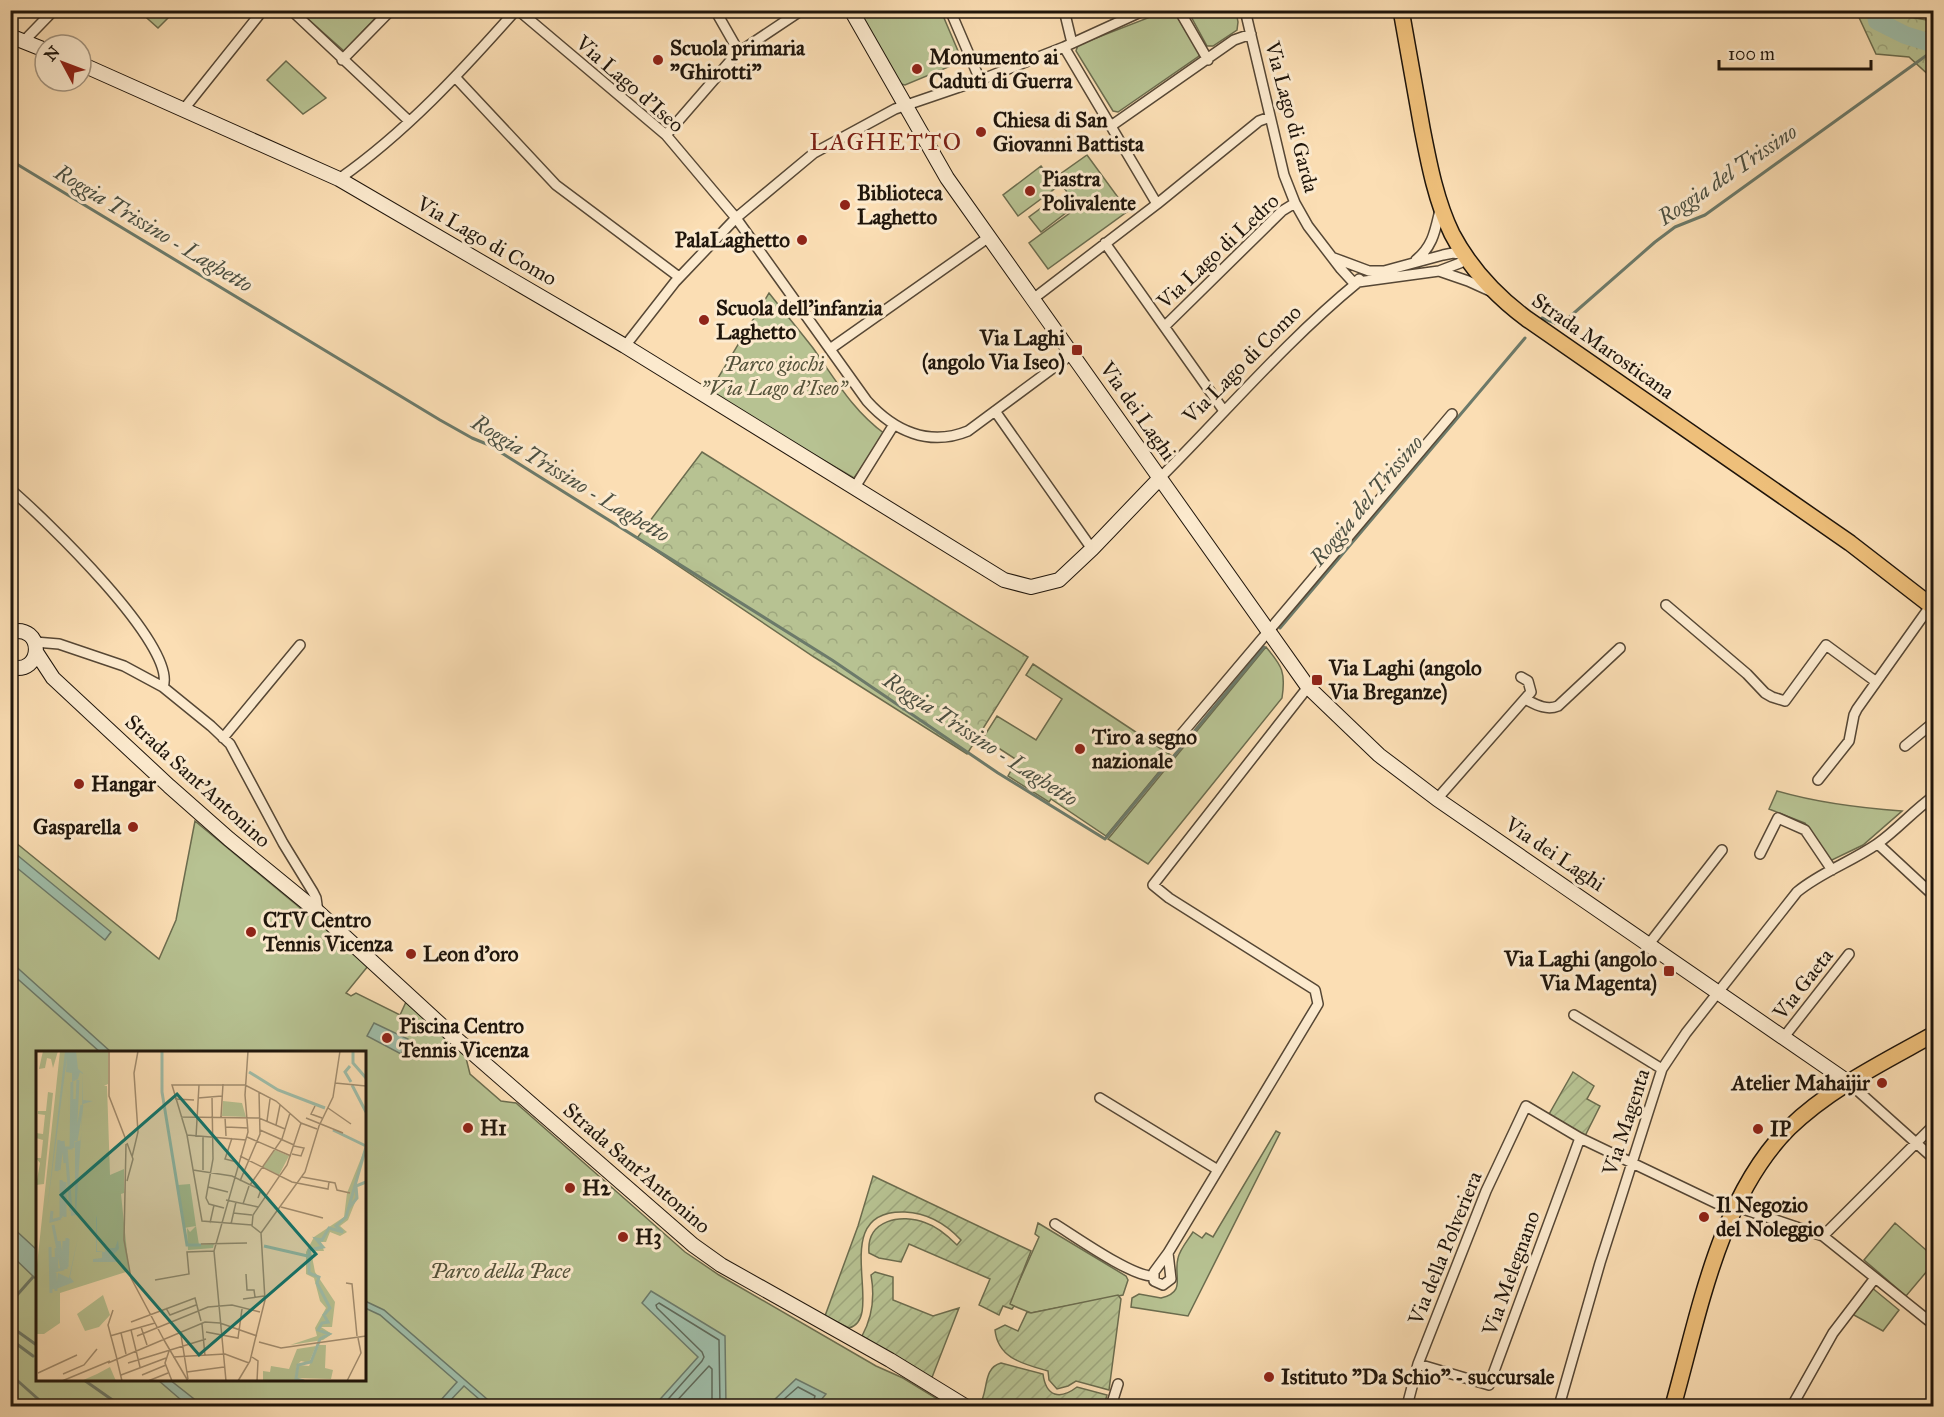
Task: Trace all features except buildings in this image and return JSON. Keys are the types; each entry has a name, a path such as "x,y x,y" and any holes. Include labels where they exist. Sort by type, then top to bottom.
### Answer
{"main road":[{"name":"Strada Marosticana","path":"1401,10 1428,159 1441,207 1452,234 1497,295 1527,319 1850,543 1932,607"},
{"path":"1673,1407 1717,1251 1747,1183 1770,1150 1790,1127 1848,1082 1934,1034"}],"street":[{"path":"24,42 54,10"},
{"path":"184,109 263,10"},
{"path":"291,10 410,121"},
{"path":"342,60 391,10"},
{"path":"339,179 410,121 455,77 517,10"},
{"name":"Via Lago d'Iseo","path":"517,10 666,135 736,218 867,401 893,426 921,436 952,437 968,431 1072,354"},
{"path":"715,10 735,56"},
{"path":"666,135 735,56 802,10"},
{"name":"Via dei Laghi","path":"851,10 947,178 1308,687 1379,754 1437,799 1848,1082"},
{"path":"950,10 980,80"},
{"path":"1064,10 1068,45 1111,126 1157,204"},
{"path":"625,346 679,277 736,218 814,153 904,105 980,80 1068,45 1145,10"},
{"path":"1179,10 1208,60"},
{"name":"Via Lago di Garda","path":"1245,10 1284,175 1295,203 1308,226 1341,269 1352,280 1358,282"},
{"path":"1111,126 1234,40 1251,34"},
{"path":"10,36 33,45"},
{"name":"Via Lago di Como","path":"93,69 339,179 625,346 1004,580 1031,587 1059,580 1092,549 1267,366 1335,300 1358,282"},
{"path":"455,77 556,185 679,277"},
{"path":"1033,299 1157,204 1259,121 1270,117"},
{"name":"Via Lago di Ledro","path":"1165,326 1282,211 1295,203"},
{"path":"1414,262 1427,251 1441,207"},
{"path":"830,349 989,237"},
{"path":"1105,243 1224,411"},
{"name":"Via Lago di Garda","path":"1334,258 1369,271 1384,271 1453,253 1466,255"},
{"path":"1360,268 1358,282 1439,271 1460,263 1466,255"},
{"path":"1439,271 1468,280 1497,295"},
{"path":"994,411 1092,549"},
{"path":"1179,737 1452,414"},
{"path":"855,487 893,426"},
{"path":"10,489 71,547 140,627 162,662 165,673 163,687"},
{"path":"1666,605 1765,693 1780,700 1785,701 1826,645 1875,681"},
{"path":"1818,780 1850,741 1854,714 1875,681 1932,607"},
{"name":"Strada Sant'Antonino","path":"11,631 18,630 28,633 53,678 229,839 318,912 574,1144 693,1245 721,1265 881,1355 965,1407"},
{"name":"Strada Sant'Antonino","path":"36,647 59,644 124,666 180,699 230,744 283,843 313,892 318,912"},
{"path":"223,738 300,645"},
{"name":"Strada Sant'Antonino","path":"15,668 31,663 36,647"},
{"path":"1525,699 1544,707 1558,706 1620,648"},
{"name":"Strada Sant'Antonino","path":"15,668 38,672 53,678"},
{"path":"1437,799 1531,692 1528,681 1521,677"},
{"path":"1152,1276 1318,1004 1315,990 1169,898 1153,885 1308,687"},
{"path":"1905,747 1934,722"},
{"name":"Via Magenta","path":"1559,1407 1631,1162 1662,1069 1686,1033 1797,892 1811,880 1878,844 1930,798"},
{"path":"1760,854 1778,818 1804,830 1832,870"},
{"path":"1878,844 1934,896"},
{"path":"1649,944 1722,850"},
{"name":"Via Gaeta","path":"1784,1037 1849,954"},
{"path":"1574,1015 1662,1069"},
{"path":"1848,1082 1934,1159"},
{"path":"1100,1098 1218,1170"},
{"name":"Via della Polveriera","path":"1407,1407 1418,1364 1486,1191 1526,1106 1580,1138"},
{"path":"1823,1236 1934,1125"},
{"path":"1580,1138 1720,1205"},
{"name":"Via Melegnano","path":"1418,1364 1489,1385 1580,1138"},
{"path":"1746,1210 1823,1236 1934,1325"},
{"path":"1055,1224 1128,1268 1145,1276 1152,1276"},
{"path":"1152,1276 1158,1284 1163,1285 1171,1279 1168,1253"},
{"path":"1792,1407 1833,1333 1875,1278"},
{"path":"1111,1407 1118,1384"}],"green space":[{"path":"1168,10 1175,13 1199,56 1118,112 1113,111 1076,51 1078,45"},
{"path":"139,11 175,11 158,28"},
{"path":"299,11 382,11 344,51"},
{"path":"859,11 941,11 961,58 958,63 905,85 901,84"},
{"path":"1188,11 1236,11 1237,30 1213,46 1207,46"},
{"path":"1856,11 1899,11 1899,13 1915,18 1933,21 1933,79 1909,57 1876,54"},
{"path":"286,61 326,98 303,114 267,80"},
{"path":"1087,155 1128,211 1048,269 1029,243 1078,207 1056,177"},
{"name":"Piastra Polivalente","path":"1041,166 1057,187 1018,216 1003,195"},
{"path":"1056,197 1067,212 1041,232 1029,217"},
{"name":"Parco giochi \"Via Lago d'Iseo\"","path":"769,293 854,405 885,434 854,478 709,393"},
{"path":"702,452 1028,657 967,754 814,657 637,538"},
{"path":"1266,647 1282,670 1282,698 1148,864 1108,839"},
{"name":"Tiro a segno nazionale","path":"1033,664 1172,756 1106,836 1051,799 1049,802 1008,776 1017,760 983,738 997,716 1036,740 1062,699 1026,675"},
{"path":"1777,791 1839,804 1902,811 1863,845 1832,860 1828,859 1805,823 1769,809"},
{"name":"Parco della Pace","path":"195,821 368,966 346,993 351,996 356,993 400,1015 406,1002 465,1054 470,1074 501,1101 516,1103 685,1252 719,1275 939,1400 935,1406 11,1406 10,838 159,959 176,920"},
{"path":"1573,1072 1594,1086 1587,1099 1600,1106 1585,1136 1548,1116"},
{"path":"1276,1131 1280,1133 1188,1316 1131,1307 1132,1298 1139,1294 1161,1298 1174,1292 1180,1251 1193,1232 1202,1238 1206,1233 1213,1237"},
{"path":"873,1176 1031,1251 1010,1304 1014,1306 1012,1309 1003,1306 999,1315 979,1305 990,1279 909,1244 901,1262 879,1258 869,1253 873,1233 879,1226 896,1219 916,1220 930,1225 943,1232 957,1245 961,1240 936,1220 905,1212 881,1216 868,1227 862,1245 863,1305 859,1320 849,1328 825,1316 858,1226"},
{"path":"1038,1223 1126,1276 1128,1280 1123,1295 1031,1313 1009,1304 1039,1237 1035,1234"},
{"path":"1895,1223 1933,1256 1933,1264 1906,1296 1864,1260"},
{"path":"875,1272 893,1277 893,1300 933,1316 959,1308 931,1380 862,1336 871,1314 873,1291 871,1275"},
{"path":"1871,1287 1899,1310 1883,1331 1852,1314"},
{"path":"1118,1295 1121,1299 1109,1390 1076,1381 1057,1389 1049,1380 1048,1371 1014,1359 1001,1348 997,1340 995,1330 1005,1325 1018,1331 1027,1312"},
{"path":"1001,1363 1043,1374 1047,1388 1055,1394 1065,1394 1077,1387 1107,1395 1104,1406 979,1406 988,1375 995,1366"}],"water":[{"path":"11,850 111,932 105,940 11,863"},
{"path":"11,962 110,1051 99,1051 11,973"},
{"name":"Piscina Centro Tennis Vicenza","path":"374,1023 408,1039 401,1054 367,1036"},
{"path":"11,1226 36,1249 36,1279 11,1255"},
{"path":"651,1291 725,1336 726,1406 654,1406 698,1357 642,1303"},
{"path":"366,1301 384,1310 495,1406 487,1406 464,1386 445,1406 440,1401 457,1382 380,1315 366,1308"},
{"path":"796,1379 826,1394 816,1406 745,1406 772,1402"},
{"path":"159,1381 171,1381 203,1406 175,1406 180,1399"}],"waterway":[{"path":"1875,10 1877,21 1905,35 1934,44"},
{"name":"Roggia del Trissino","path":"1542,318 1558,324 1566,320 1675,227 1705,215 1934,50"},
{"name":"Roggia Trissino - Laghetto","path":"10,160 440,420 489,445 832,660 998,773 1105,839 1264,647"},
{"name":"Roggia del Trissino","path":"1280,628 1525,338"},
{"path":"10,1303 33,1277"},
{"path":"10,1326 36,1345"},
{"path":"10,1339 33,1356"},
{"path":"10,1374 46,1406"},
{"path":"85,1381 121,1406"}],"place":[{"name":"Scuola primaria \"Ghirotti\"","path":"658,60"},
{"name":"Monumento ai Caduti di Guerra","path":"917,69"},
{"name":"Chiesa di San Giovanni Battista","path":"981,132"},
{"name":"Piastra Polivalente","path":"1030,191"},
{"name":"Biblioteca Laghetto","path":"845,205"},
{"name":"PalaLaghetto","path":"802,240"},
{"name":"Scuola dell'infanzia Laghetto","path":"704,320"},
{"name":"Via Laghi (angolo Via Iseo)","path":"1077,350"},
{"name":"Via Laghi (angolo Via Breganze)","path":"1317,680"},
{"name":"Tiro a segno nazionale","path":"1080,749"},
{"name":"Hangar","path":"79,784"},
{"name":"Gasparella","path":"133,827"},
{"name":"CTV Centro Tennis Vicenza","path":"251,932"},
{"name":"Leon d'oro","path":"411,954"},
{"name":"Via Laghi (angolo Via Magenta)","path":"1669,971"},
{"name":"Piscina Centro Tennis Vicenza","path":"387,1038"},
{"name":"Atelier Mahaijir","path":"1882,1083"},
{"name":"H1","path":"468,1128"},
{"name":"IP","path":"1758,1129"},
{"name":"H2","path":"570,1188"},
{"name":"Il Negozio del Noleggio","path":"1704,1217"},
{"name":"H3","path":"623,1237"},
{"name":"Istituto \"Da Schio\" - succursale","path":"1269,1377"}],"district":[{"name":"LAGHETTO","path":"886,142"}]}
